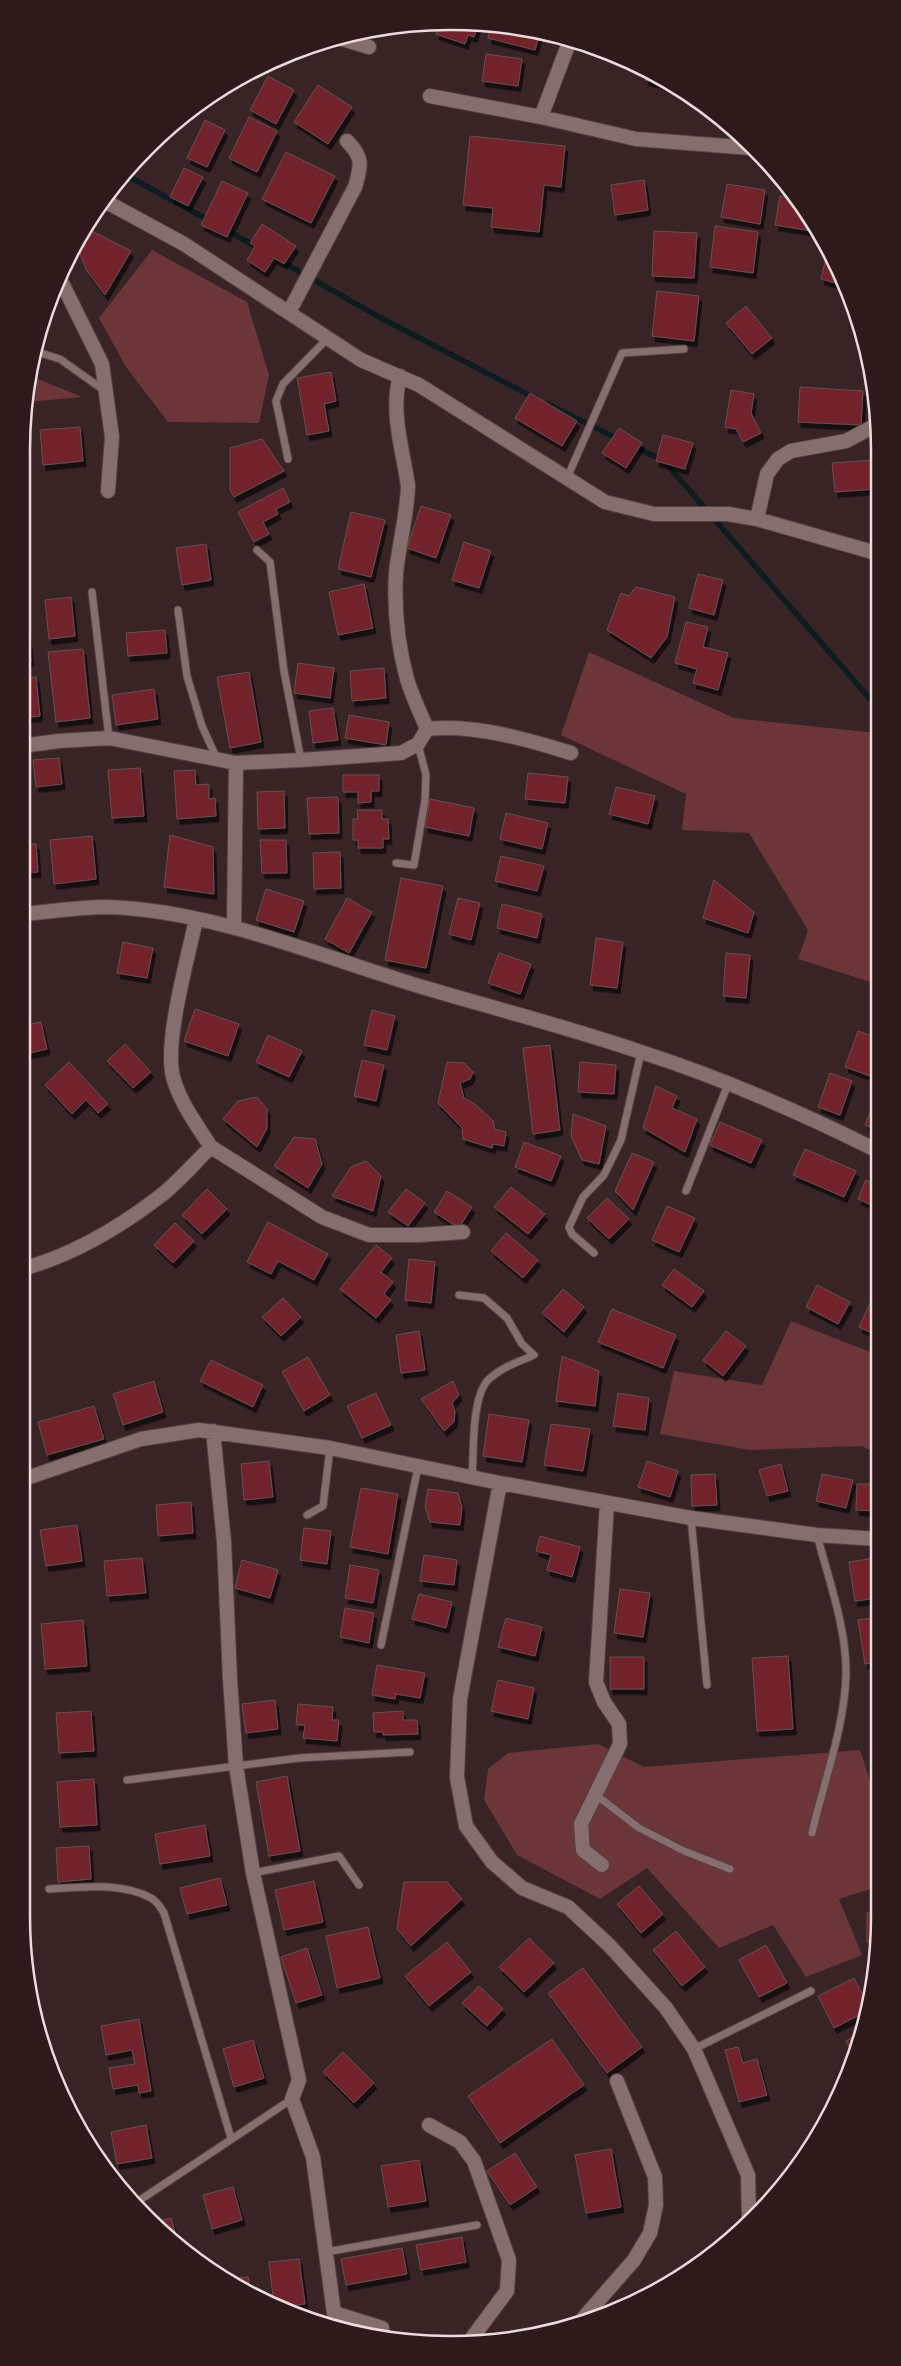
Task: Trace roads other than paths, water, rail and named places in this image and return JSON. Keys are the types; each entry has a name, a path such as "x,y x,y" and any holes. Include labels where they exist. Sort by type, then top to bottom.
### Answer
{"street":[{"path":"352,42 369,47"},
{"path":"541,117 568,47"},
{"path":"430,96 541,117 636,139 742,147"},
{"path":"289,312 356,188 361,166 357,152 347,141"},
{"path":"110,204 184,244 361,360 419,385 605,502 654,514 728,514 757,519 871,552"},
{"path":"63,287 102,364 112,437 108,491"},
{"path":"400,376 396,392 396,408 408,486 408,499 396,572 395,595 407,679 427,729"},
{"path":"757,519 767,474 778,458 791,451 846,441 870,427"},
{"path":"30,745 109,738 236,763 401,753 418,744 427,729"},
{"path":"427,729 465,729 536,742 571,753"},
{"path":"234,928 236,763"},
{"path":"30,913 106,907 180,915 234,928 367,971 641,1052 728,1084 847,1135 871,1147"},
{"path":"196,920 172,1040 173,1076 182,1102 212,1147 322,1216 369,1235 419,1235 463,1232"},
{"path":"30,1267 47,1262 99,1239 160,1196 212,1147"},
{"path":"30,1477 141,1439 199,1430 213,1431 330,1448 472,1478 691,1518 817,1535 871,1538"},
{"path":"213,1431 224,1542 236,1766 253,1873 299,2080 292,2099 313,2157 334,2313 382,2328 382,2330"},
{"path":"500,1483 460,1699 457,1778 466,1826 492,1862 522,1888 568,1907 610,1946 666,2008 694,2049 748,2175 748,2213"},
{"path":"602,1865 583,1850 581,1824 620,1744 619,1724 604,1702 596,1682 607,1504"},
{"path":"587,2313 634,2260 650,2233 656,2205 655,2176 618,2081"},
{"path":"429,2125 460,2142 474,2162 509,2260 507,2291 474,2335"}],"lane":[{"path":"288,459 276,401 283,384 328,338"},
{"path":"567,478 622,353 684,349"},
{"path":"41,353 60,359 107,392"},
{"path":"257,550 270,562 284,671 301,760"},
{"path":"92,592 109,738"},
{"path":"178,610 187,676 202,726 217,759"},
{"path":"396,863 414,864 425,800 426,775 418,744"},
{"path":"594,1253 572,1234 569,1227 584,1197 604,1175 621,1140 641,1052"},
{"path":"686,1192 728,1084"},
{"path":"459,1295 484,1298 507,1318 522,1344 534,1355 508,1366 488,1380 478,1398 472,1478"},
{"path":"307,1515 323,1506 330,1448"},
{"path":"381,1645 418,1467"},
{"path":"691,1518 707,1685"},
{"path":"812,1832 838,1730 846,1676 842,1628 817,1535"},
{"path":"127,1780 299,1758 410,1752"},
{"path":"596,1795 638,1828 684,1851 730,1869"},
{"path":"253,1873 339,1856 360,1885"},
{"path":"50,1889 91,1887 131,1890 153,1898 164,1913 231,2138"},
{"path":"694,2049 811,1991"},
{"path":"140,2200 292,2099"},
{"path":"326,2252 477,2225"}],"waterway":[{"path":"130,178 210,221"},
{"path":"225,229 260,249"},
{"path":"279,260 379,317 535,398"},
{"path":"548,404 620,440"},
{"path":"633,446 664,461 871,700"}]}
